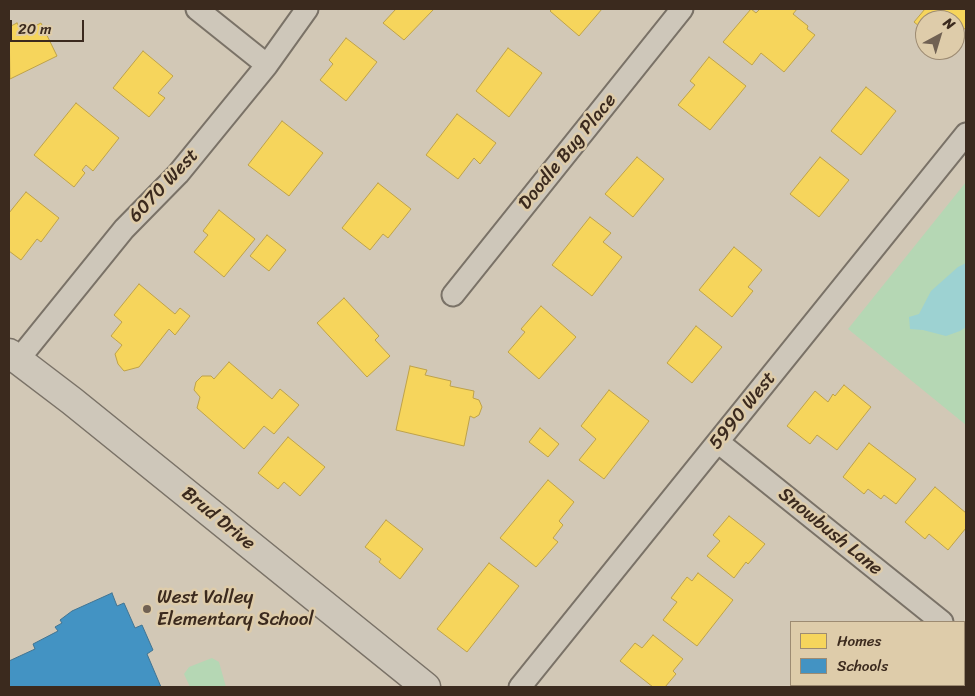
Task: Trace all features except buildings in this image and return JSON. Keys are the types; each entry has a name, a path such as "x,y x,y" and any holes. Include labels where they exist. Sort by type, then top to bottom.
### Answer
{"main road":[{"name":"Brud Drive","path":"14,357 72,401 426,687"}],"street":[{"path":"197,9 267,66"},
{"name":"6070 West","path":"14,357 124,229 178,174 267,66 307,9"},
{"name":"Doodle Bug Place","path":"453,295 682,9"},
{"name":"5990 West","path":"520,687 966,134"},
{"name":"Snowbush Lane","path":"718,442 941,621"}],"green space":[{"path":"966,182 966,425 848,329"},
{"path":"212,658 219,662 226,687 190,687 184,674 189,667"}],"water":[{"path":"966,263 966,327 946,336 910,329 909,317 919,314 931,291 958,267"}],"place":[{"name":"West Valley Elementary School","path":"147,609"}]}
